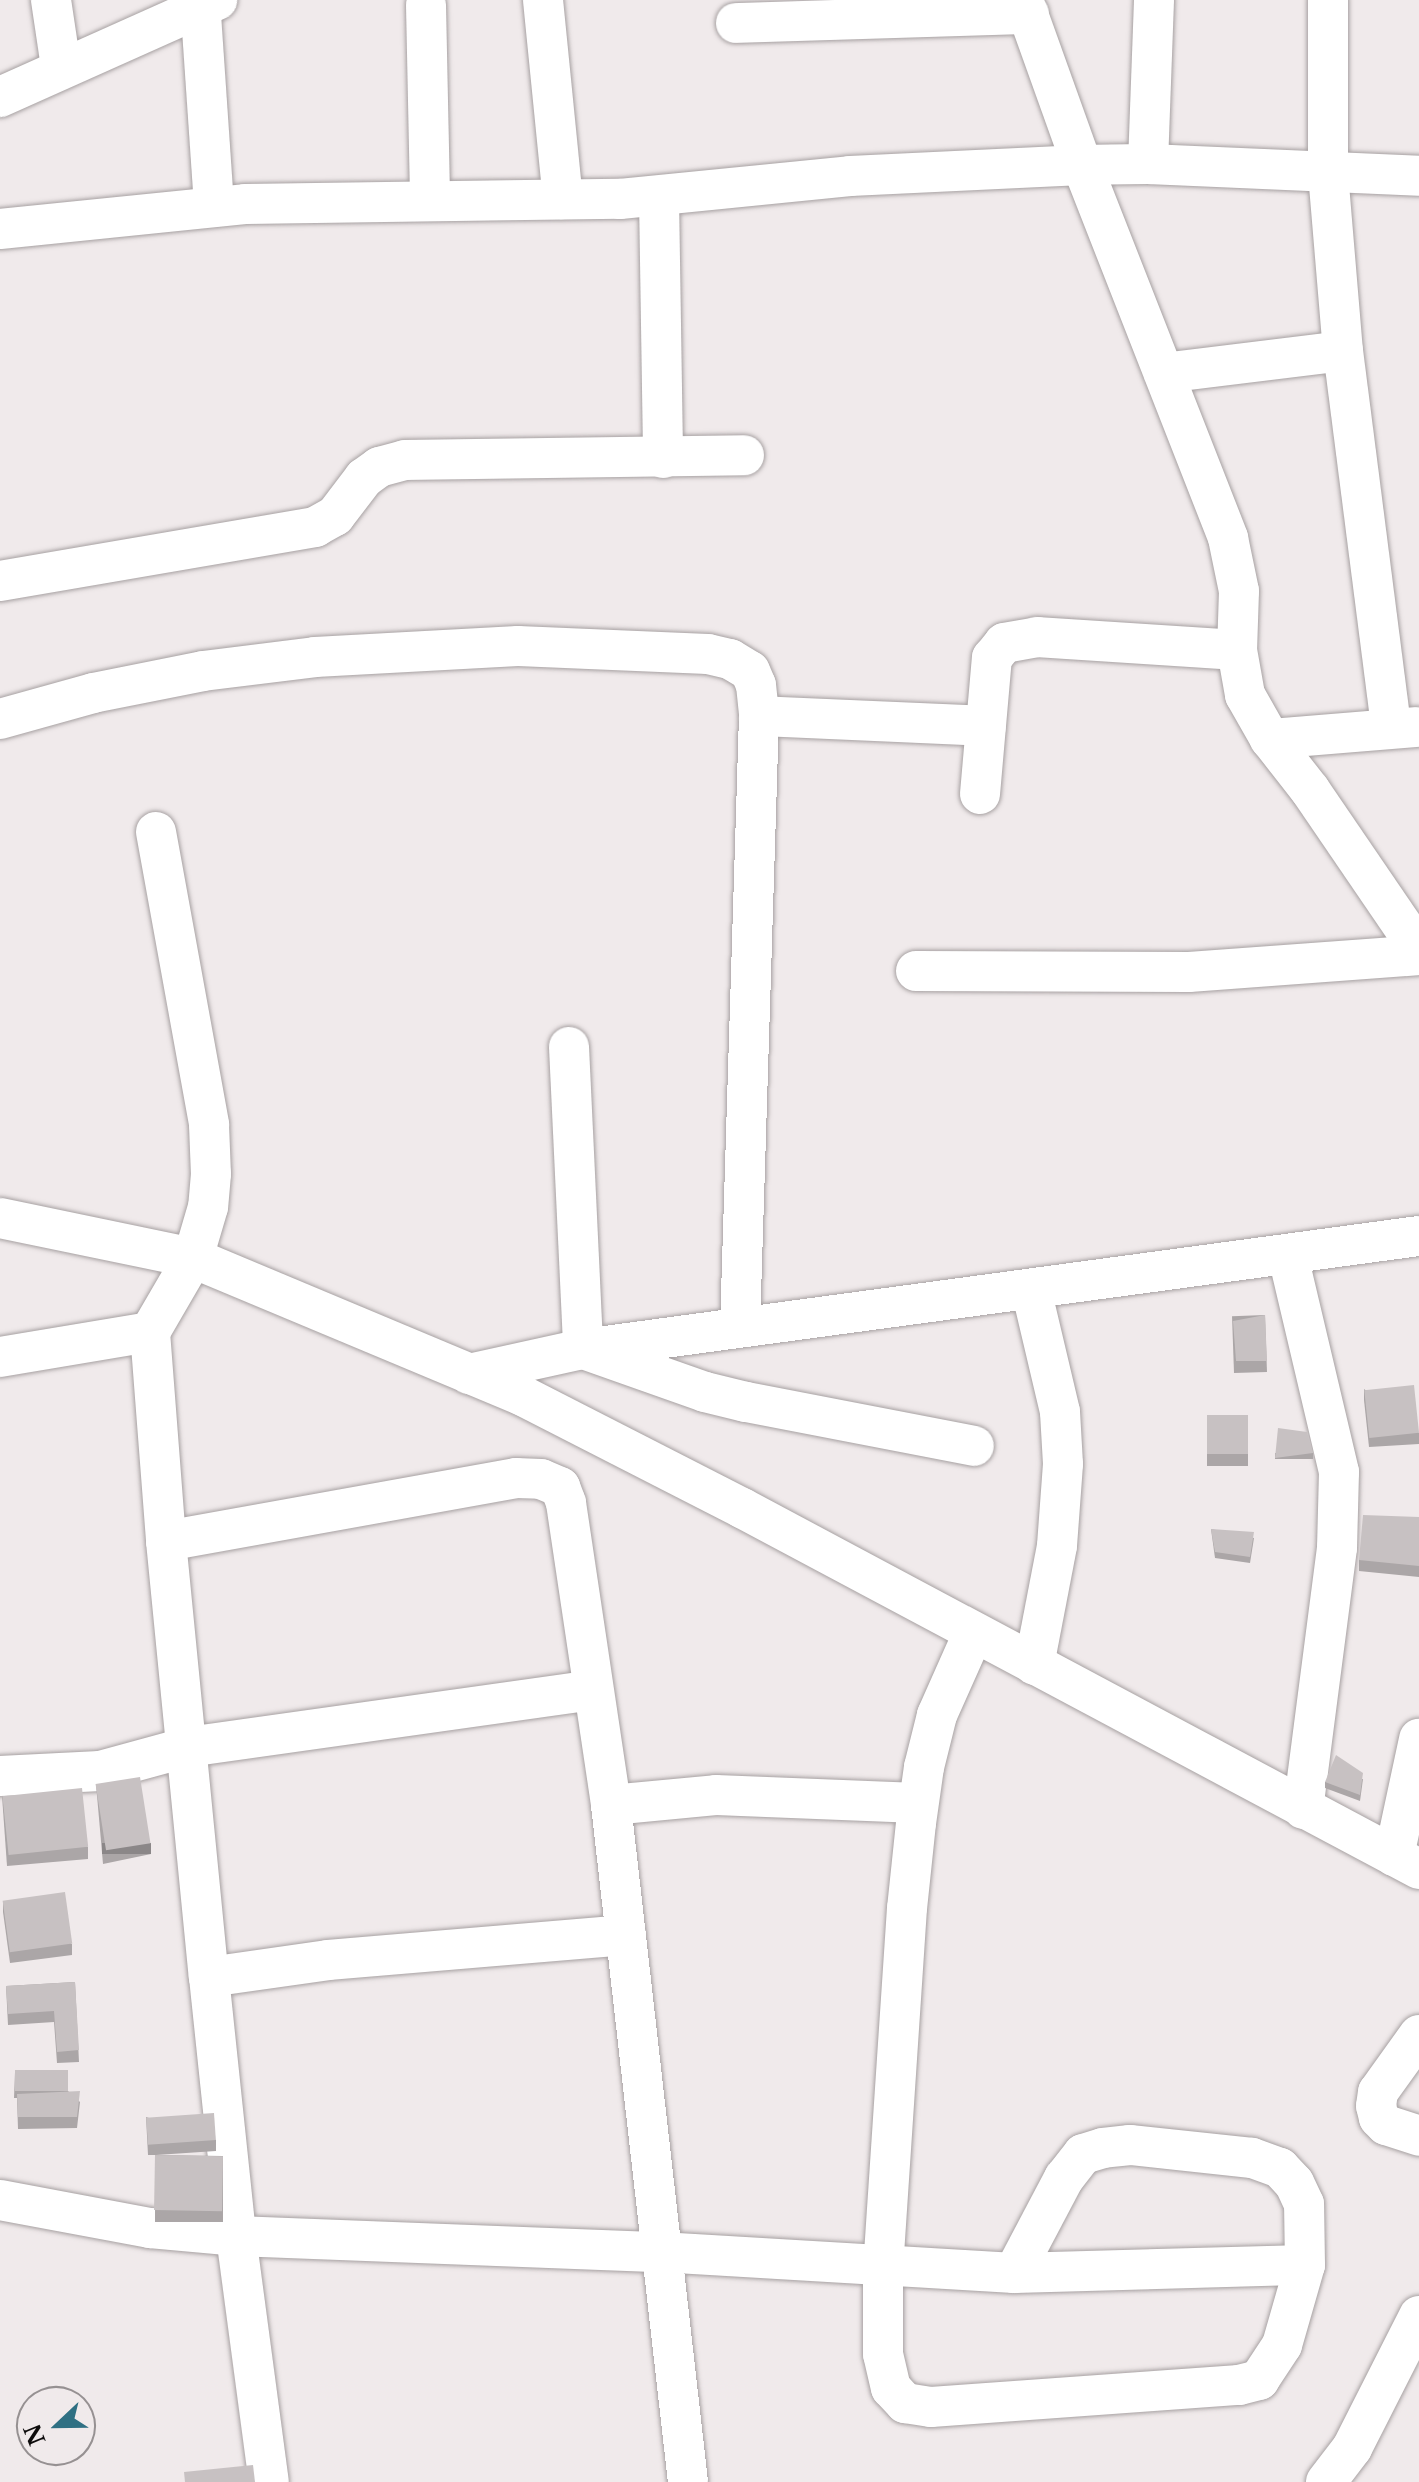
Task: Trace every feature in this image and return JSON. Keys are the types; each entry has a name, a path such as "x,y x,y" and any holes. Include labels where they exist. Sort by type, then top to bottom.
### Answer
{"street":[{"path":"51,0 61,67"},
{"path":"543,0 563,199"},
{"path":"1148,164 1154,0"},
{"path":"1270,739 1405,727 1343,351 1328,173 1328,0"},
{"path":"0,97 206,2 214,207"},
{"path":"426,5 430,200"},
{"path":"736,23 1026,7 1082,165 1228,538 1239,591 1237,650 1245,695 1270,739 1310,790 1419,953 1189,972 916,971"},
{"path":"0,229 214,207 659,197 850,176 1082,165 1148,164 1419,176"},
{"path":"659,197 663,458"},
{"path":"1164,373 1343,351"},
{"path":"0,581 315,527 335,516 364,478 379,467 405,460 744,455"},
{"path":"980,794 992,658 1004,643 1037,637 1237,650"},
{"path":"0,719 93,693 203,671 315,657 518,646 708,654 730,659 750,671 756,685 759,716 740,1327"},
{"path":"759,716 986,726"},
{"path":"156,832 209,1125 211,1174 208,1207 193,1258 150,1332 166,1541 209,1977 236,2236 269,2482"},
{"path":"569,1047 583,1349"},
{"path":"0,1218 193,1258 523,1396 742,1508 973,1634 1407,1862 1419,1739"},
{"path":"469,1374 583,1349 1419,1236"},
{"path":"1288,1256 1339,1472 1337,1548 1303,1809"},
{"path":"1031,1289 1060,1412 1063,1464 1057,1546 1034,1665"},
{"path":"0,1357 150,1332"},
{"path":"583,1349 705,1392 789,1412 974,1446"},
{"path":"166,1541 516,1478 541,1479 560,1487 566,1503 611,1805 688,2482"},
{"path":"973,1634 937,1715 918,1803 907,1908 883,2268 883,2354 891,2388 905,2403 931,2407 1239,2385 1259,2380 1282,2345 1305,2265 1304,2204 1294,2183 1280,2168 1252,2158 1130,2145 1083,2154 1064,2178 1014,2273"},
{"path":"0,1776 100,1771 188,1747 593,1690"},
{"path":"611,1805 742,1794 918,1803"},
{"path":"209,1977 328,1960 626,1935"},
{"path":"1419,2035 1378,2092 1376,2106 1379,2118 1386,2125 1419,2136"},
{"path":"0,2200 150,2228 236,2236 660,2252 883,2268 1014,2273 1305,2265"},
{"path":"1326,2482 1352,2448 1419,2316"}],"building":[{"path":"1265,1315 1267,1361 1236,1361 1233,1321"},
{"path":"1414,1385 1419,1433 1369,1438 1364,1390"},
{"path":"1207,1415 1248,1415 1248,1454 1207,1454"},
{"path":"1278,1428 1307,1432 1313,1453 1275,1458"},
{"path":"1363,1515 1419,1517 1419,1566 1359,1560"},
{"path":"1211,1529 1254,1532 1250,1557 1215,1552"},
{"path":"1336,1755 1363,1773 1360,1795 1325,1782"},
{"path":"140,1777 150,1843 106,1850 96,1784"},
{"path":"82,1788 88,1847 9,1855 2,1796"},
{"path":"65,1892 72,1943 10,1952 3,1901"},
{"path":"75,1982 79,2050 57,2052 54,2011 8,2014 6,1986"},
{"path":"15,2070 68,2070 68,2091 15,2091"},
{"path":"80,2091 77,2117 18,2117 17,2094"},
{"path":"214,2113 216,2140 148,2145 146,2118"},
{"path":"155,2155 223,2156 222,2211 154,2210"},
{"path":"253,2465 255,2482 185,2482 184,2472"}]}
